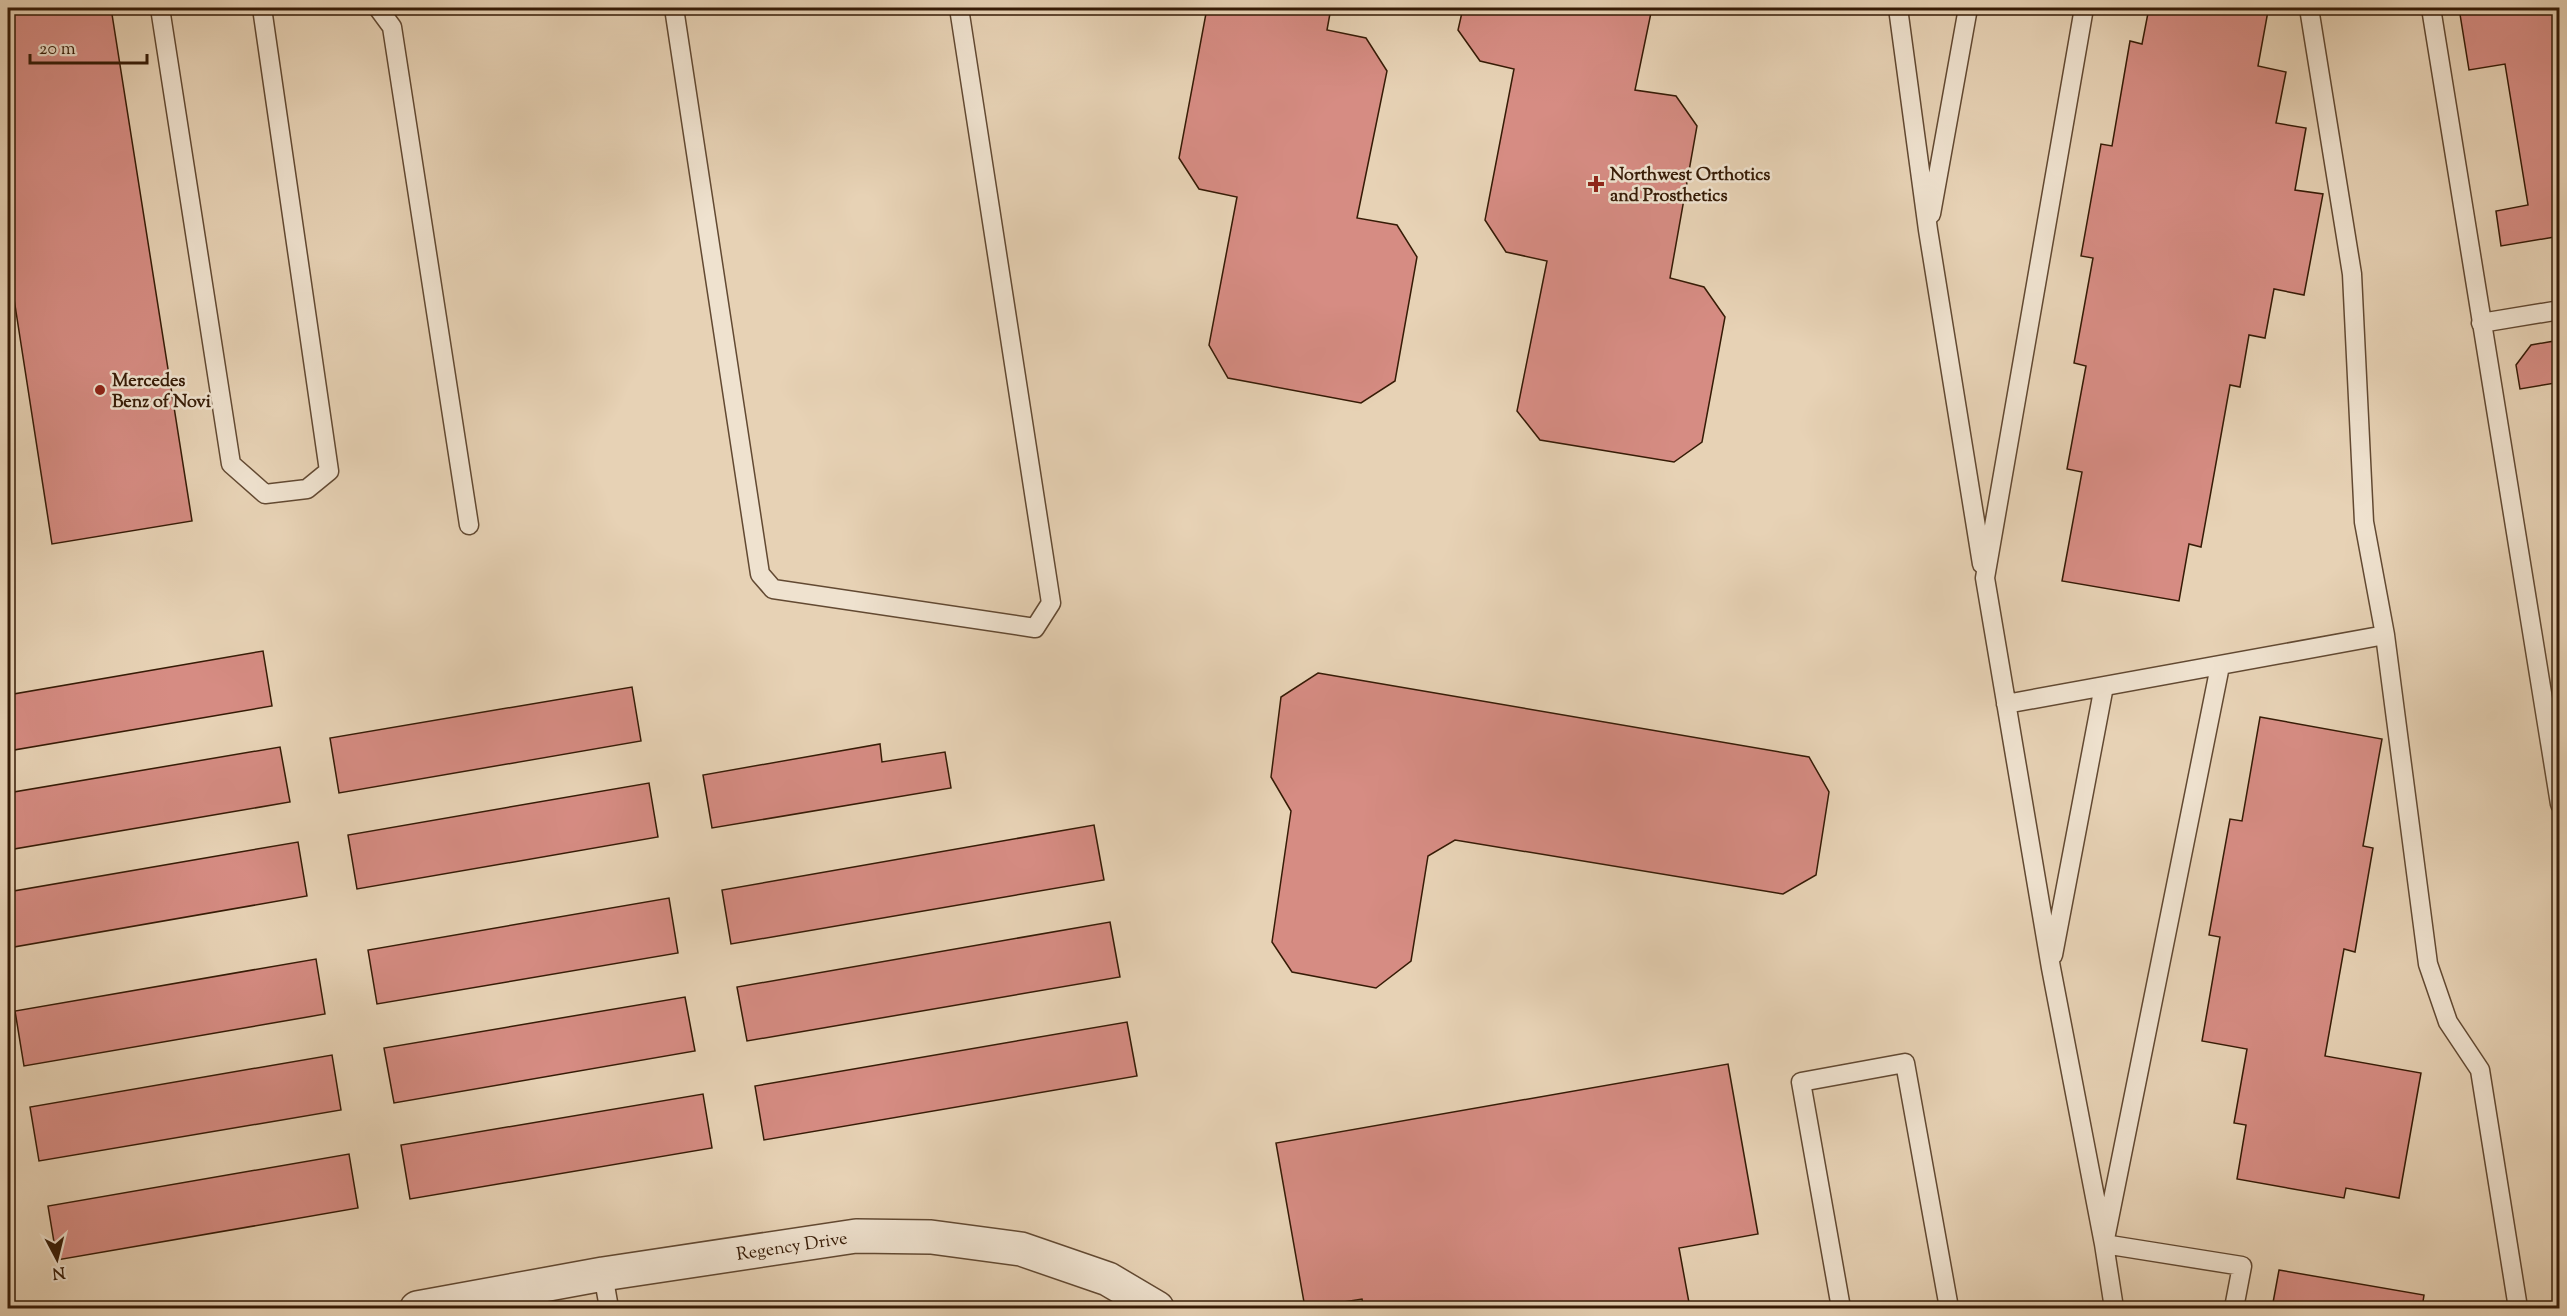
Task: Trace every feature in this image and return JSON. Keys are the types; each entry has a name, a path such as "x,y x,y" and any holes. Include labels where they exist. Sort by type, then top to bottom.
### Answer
{"street":[{"name":"Regency Drive","path":"433,1307 603,1274 856,1236 931,1237 1021,1249 1108,1279 1156,1308"}],"lane":[{"path":"160,8 231,464 265,494 307,489 329,471 262,8"},
{"path":"378,8 392,27 470,525"},
{"path":"674,8 760,574 773,590 1035,628 1051,603 959,8"},
{"path":"1898,8 1928,230 1985,578 2051,968 2104,1244 2114,1308"},
{"path":"1928,230 1968,8"},
{"path":"1985,578 2084,8"},
{"path":"2309,8 2352,274 2364,522 2385,635 2428,964 2448,1022 2480,1070 2518,1308"},
{"path":"2431,8 2559,804"},
{"path":"2481,323 2559,310"},
{"path":"2006,704 2385,635"},
{"path":"2104,1244 2220,666"},
{"path":"2051,968 2104,686"},
{"path":"1841,1308 1801,1082 1905,1063 1949,1308"},
{"path":"2104,1244 2242,1266 2234,1308"},
{"path":"603,1274 609,1308"}],"building":[{"name":"Mercedes Benz of Novi","path":"8,8 111,8 192,521 52,544 8,260"},
{"path":"1207,8 1331,8 1327,30 1366,38 1387,71 1357,218 1397,225 1417,257 1395,381 1361,403 1228,378 1209,345 1237,197 1199,189 1179,158"},
{"path":"1463,8 1652,8 1635,90 1676,96 1697,126 1670,278 1704,287 1725,317 1702,442 1674,462 1540,440 1517,411 1547,261 1506,252 1485,220 1514,69 1480,61 1458,30"},
{"path":"2149,8 2259,8 2268,11 2258,66 2286,72 2276,123 2306,128 2295,190 2323,194 2304,295 2274,289 2265,338 2249,335 2240,387 2230,385 2201,547 2189,544 2179,601 2062,581 2082,472 2067,469 2086,366 2074,363 2093,258 2081,256 2101,144 2112,146 2130,41 2142,44"},
{"path":"2459,8 2560,8 2560,236 2501,246 2496,211 2528,205 2505,64 2469,70"},
{"path":"2560,340 2560,412 2555,383 2520,389 2516,365 2531,345"},
{"path":"263,651 272,706 8,751 8,695"},
{"path":"1318,673 1809,757 1829,792 1816,875 1783,894 1455,840 1428,856 1411,961 1376,988 1292,972 1272,942 1291,811 1271,777 1281,697"},
{"path":"632,687 641,741 339,793 330,738"},
{"path":"2260,717 2382,739 2363,846 2373,848 2355,952 2344,949 2325,1056 2421,1073 2399,1198 2346,1188 2344,1198 2237,1179 2246,1125 2234,1123 2247,1049 2202,1041 2220,937 2209,935 2230,819 2242,821"},
{"path":"880,744 882,762 945,752 951,788 712,828 703,775"},
{"path":"280,747 290,802 8,850 8,793"},
{"path":"649,783 658,837 357,889 348,835"},
{"path":"1094,825 1104,880 731,944 722,890"},
{"path":"298,842 307,896 8,948 8,892"},
{"path":"669,898 678,953 377,1004 368,950"},
{"path":"1110,922 1120,977 747,1041 737,987"},
{"path":"316,959 325,1014 24,1066 15,1011"},
{"path":"685,997 695,1051 394,1103 384,1048"},
{"path":"1127,1022 1137,1076 764,1140 755,1086"},
{"path":"332,1055 341,1110 39,1161 30,1107"},
{"path":"1728,1064 1758,1234 1679,1248 1690,1308 1364,1308 1362,1299 1305,1308 1276,1143"},
{"path":"703,1094 712,1148 410,1199 401,1145"},
{"path":"349,1154 358,1208 57,1260 48,1206"},
{"path":"2279,1270 2424,1295 2422,1308 2272,1308"}],"place":[{"name":"Northwest Orthotics and Prosthetics","path":"1596,184"},
{"name":"Mercedes Benz of Novi","path":"100,390"}]}
